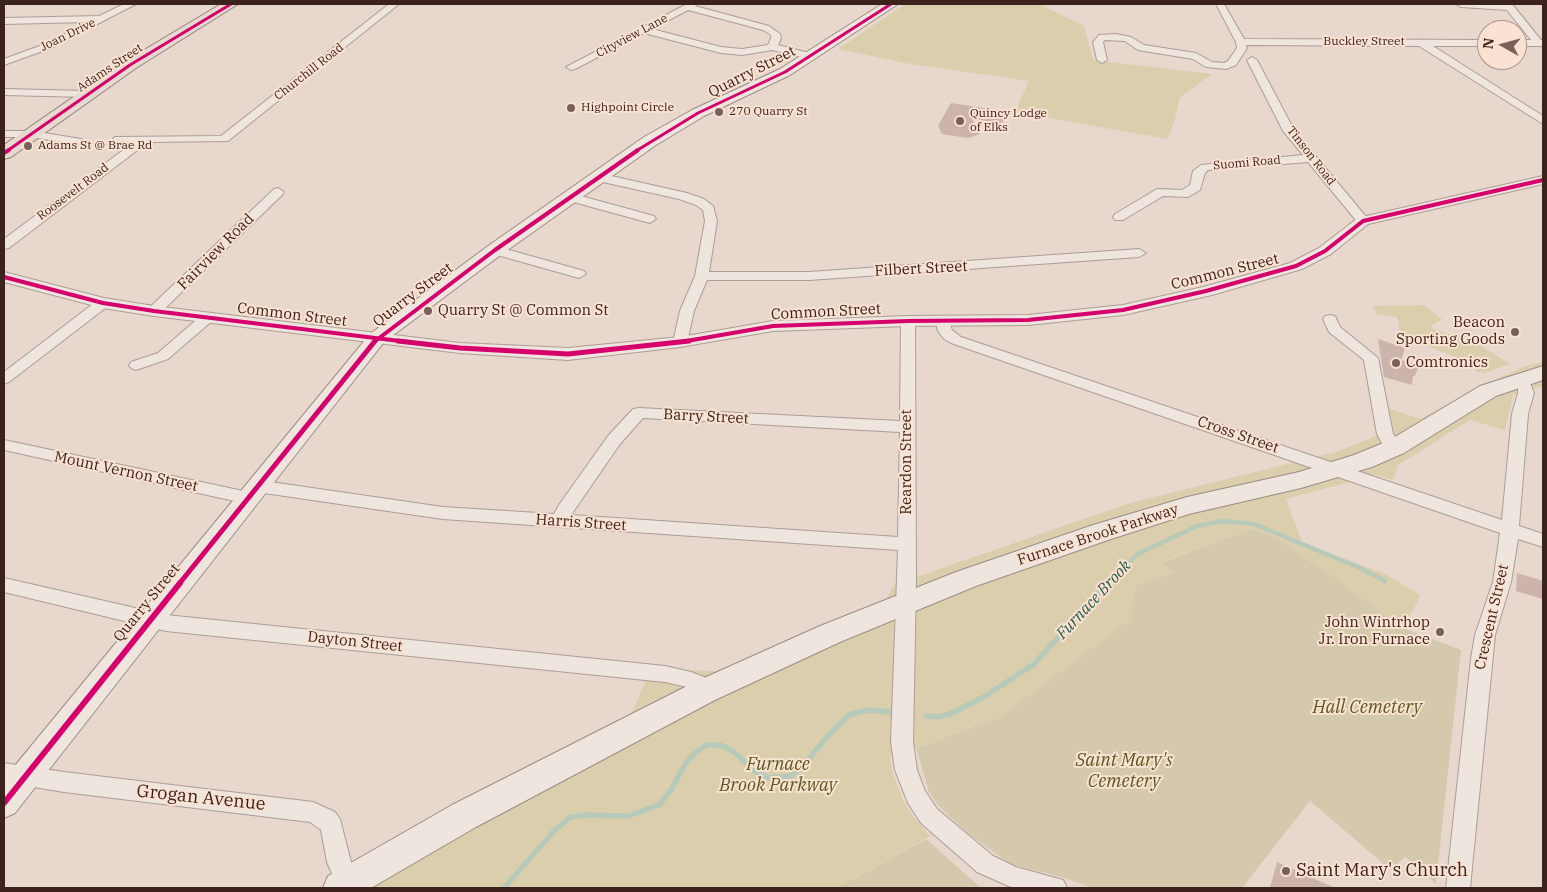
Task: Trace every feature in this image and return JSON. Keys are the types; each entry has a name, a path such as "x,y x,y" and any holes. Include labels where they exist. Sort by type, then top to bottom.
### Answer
{"main road":[{"name":"Adams Street","path":"4,154 130,65 231,4"},
{"name":"Quarry Street","path":"4,802 14,774 150,620 377,338 495,250 674,125 785,72 891,4"},
{"name":"Furnace Brook Parkway","path":"344,886 464,816 617,735 705,690 830,634 906,602 1007,564 1143,518 1339,470 1396,447 1479,396 1531,377"}],"street":[{"name":"Joan Drive","path":"4,62 48,46 131,4"},
{"name":"Churchill Road","path":"144,140 224,139 394,4"},
{"path":"1102,60 1098,42 1102,37 1128,39 1141,48 1185,53 1200,58 1210,65 1226,66 1232,63 1242,48 1241,42 1220,4"},
{"path":"1461,4 1508,6 1541,43"},
{"path":"690,5 766,28 775,34 775,43 772,47"},
{"name":"Cityview Lane","path":"571,67 690,5"},
{"path":"4,20 102,19"},
{"path":"644,30 732,52 753,51 772,47 809,56"},
{"name":"Buckley Street","path":"1241,42 1477,43"},
{"path":"1422,43 1543,121"},
{"path":"1527,43 1541,43"},
{"name":"Tinson Road","path":"1252,60 1290,131 1309,158 1363,221"},
{"path":"4,92 87,94"},
{"path":"4,134 32,134 81,142"},
{"path":"119,139 144,140"},
{"name":"Roosevelt Road","path":"4,245 144,140"},
{"name":"Suomi Road","path":"1119,217 1161,192 1184,194 1196,187 1199,171 1205,167 1309,158"},
{"path":"598,177 682,196 700,202 709,209 711,221 702,276 687,311 680,342"},
{"name":"Common Street","path":"4,277 103,303 154,311 460,348 568,354 680,342 774,326 908,321 1028,320 1123,310 1271,275 1296,266 1325,251 1363,221 1543,180"},
{"name":"Fairview Road","path":"154,311 278,192"},
{"path":"570,197 650,219"},
{"path":"495,250 579,274"},
{"name":"Filbert Street","path":"702,276 810,276 1139,253"},
{"path":"4,379 103,303"},
{"path":"136,365 163,356 207,318"},
{"path":"1330,319 1337,331 1371,358 1385,434 1396,447"},
{"name":"Reardon Street","path":"908,321 907,544 902,742 906,770 922,806 938,824 985,864 1003,874 1055,888"},
{"name":"Cross Street","path":"943,322 945,331 956,340 1510,528 1543,541"},
{"name":"Crescent Street","path":"1458,888 1480,659 1485,635 1500,590 1510,528 1520,414 1531,377"},
{"name":"Barry Street","path":"560,522 565,509 614,440 639,413 908,427"},
{"name":"Mount Vernon Street","path":"4,445 160,480 252,492"},
{"name":"Harris Street","path":"252,492 443,513 907,544"},
{"name":"Dayton Street","path":"4,584 150,620 665,674 697,683 705,690"},
{"name":"Grogan Avenue","path":"14,774 313,812 327,819 332,826 344,886"}],"green space":[{"path":"905,4 1039,4 1084,26 1093,60 1212,74 1180,97 1168,139 1015,112 1029,81 910,64 838,49"},
{"path":"1423,305 1442,319 1431,326 1433,329 1448,334 1466,336 1510,364 1485,373 1477,372 1475,369 1476,365 1407,338 1400,332 1397,317 1376,314 1373,306"},
{"name":"Furnace Brook Parkway","path":"1543,362 1543,386 1513,395 1505,430 1470,420 1398,465 1393,480 1376,475 1286,499 1302,543 1383,573 1420,595 1416,605 1401,627 1322,568 1275,537 1253,528 1164,561 1173,572 1136,586 1131,620 1000,717 890,757 892,772 903,800 910,812 930,836 837,888 359,888 618,745 647,678 697,670 733,673 882,606 894,585 1130,503 1336,452 1384,431 1387,408 1420,419 1488,383 1526,366"},
{"name":"Saint Mary's Cemetery","path":"1253,528 1275,537 1322,568 1401,627 1461,650 1436,884 1405,857 1391,870 1310,801 1242,888 1093,888 1065,878 1010,864 966,832 938,805 929,792 916,748 1000,717 1130,620 1136,586 1173,572 1163,562"},
{"path":"926,839 981,888 837,888"}],"building":[{"name":"Quincy Lodge of Elks","path":"951,103 1008,112 1002,123 972,119 980,134 968,138 942,134 938,126"},
{"name":"Comtronics","path":"1378,339 1405,348 1401,360 1419,365 1415,376 1413,376 1412,385 1384,377"},
{"path":"1517,573 1543,581 1543,599 1516,591"},
{"name":"Saint Mary's Church","path":"1277,862 1335,888 1270,888"}],"waterway":[{"name":"Furnace Brook","path":"1108,583 1138,554 1197,526 1224,521 1254,524 1360,568 1385,581"},
{"name":"Furnace Brook","path":"926,716 937,717 950,714 984,697 1034,664 1108,583"},
{"name":"Furnace Brook","path":"504,888 554,831 569,818 583,815 628,816 659,805 671,790 685,764 696,752 707,745 720,745 734,752 756,772 768,778 791,776 804,765 826,738 849,715 868,710 890,712"}],"cycle path":[{"path":"4,153 130,65 231,4"},
{"path":"4,803 377,338 495,250 650,141 698,113 785,72 891,4"},
{"path":"4,277 103,303 154,311 460,348 568,354 680,342 773,326 908,321 1028,320 1123,310 1206,291 1296,266 1325,251 1363,221 1543,180"}],"place":[{"name":"Highpoint Circle","path":"571,108"},
{"name":"270 Quarry St","path":"719,112"},
{"name":"Quincy Lodge of Elks","path":"960,121"},
{"name":"Adams St @ Brae Rd","path":"28,146"},
{"name":"Quarry St @ Common St","path":"428,311"},
{"name":"Beacon Sporting Goods","path":"1515,332"},
{"name":"Comtronics","path":"1396,363"},
{"name":"John Wintrhop Jr. Iron Furnace","path":"1440,632"},
{"name":"Saint Mary's Church","path":"1286,871"}],"park label":[{"name":"Hall Cemetery","path":"1367,708"}]}
